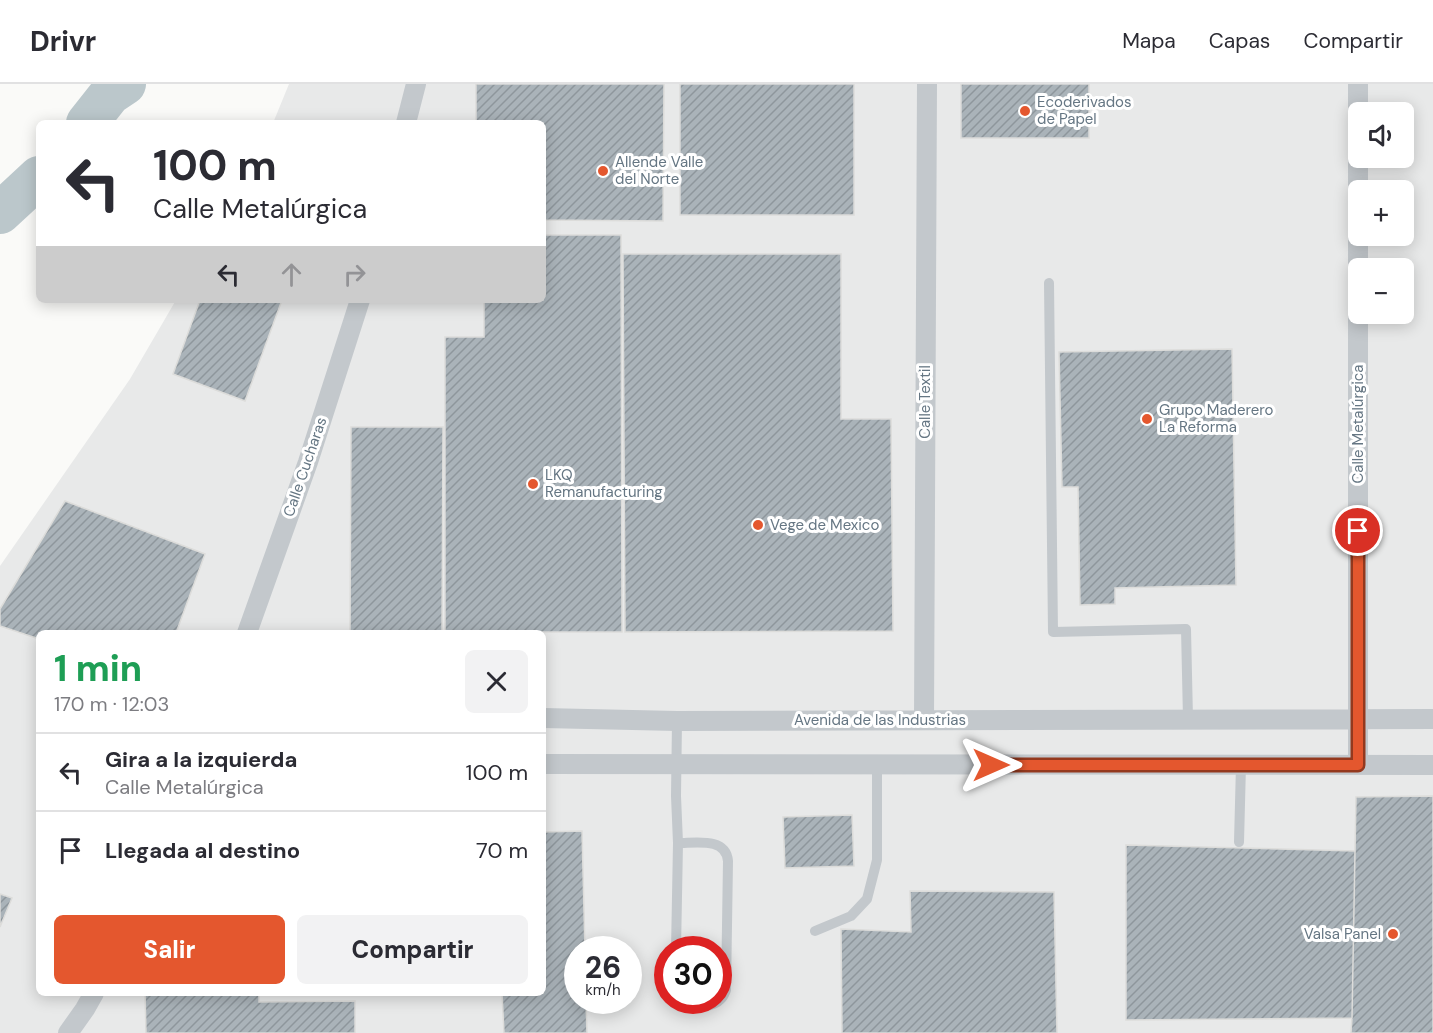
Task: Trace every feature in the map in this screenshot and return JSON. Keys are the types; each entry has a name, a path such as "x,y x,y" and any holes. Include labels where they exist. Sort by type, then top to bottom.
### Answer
{"street":[{"path":"407,120 416,84"},
{"name":"Calle Textil","path":"924,720 927,84"},
{"name":"Calle Metalúrgica","path":"1358,84 1358,765"},
{"name":"Calle Cucharas","path":"248,630 308,462 359,303"},
{"name":"Avenida de las Industrias","path":"546,718 677,721 1433,719"},
{"path":"546,764 1433,765"},
{"path":"68,1033 92,996"}],"lane":[{"path":"1049,284 1053,632 1186,629 1188,719"},
{"path":"676,936 677,721"},
{"path":"815,931 851,916 867,898 877,860 877,765"},
{"path":"1239,842 1241,765"},
{"path":"678,843 715,843 728,853 727,936"}],"shaded area":[{"path":"289,84 1433,84 1433,1033 0,1033 0,566 130,379 174,303 546,303 546,120 274,120"}],"building":[{"name":"Allende Valle del Norte","path":"476,84 664,84 663,221 546,220 546,120 476,120"},
{"path":"680,84 854,84 854,215 680,215"},
{"name":"Ecoderivados de Papel","path":"961,84 1089,84 1089,138 961,138"},
{"name":"LKQ Remanufacturing","path":"546,235 621,235 622,632 445,630 445,337 484,337 484,303 546,303"},
{"name":"Vege de Mexico","path":"623,254 841,254 841,419 891,419 893,631 625,632"},
{"path":"199,303 281,303 245,401 173,374"},
{"name":"Grupo Maderero La Reforma","path":"1232,349 1236,585 1115,588 1115,604 1080,605 1078,487 1062,487 1059,352"},
{"path":"351,427 443,427 442,630 350,630"},
{"path":"65,501 205,554 177,630 36,630 36,638 0,626 0,609"},
{"name":"Valsa Panel","path":"1433,796 1433,1033 1351,1033 1356,797"},
{"path":"852,815 854,866 785,868 783,817"},
{"path":"582,831 585,936 564,936 564,1014 586,1014 587,1033 504,1033 502,996 546,996 546,832"},
{"path":"1126,845 1355,851 1352,1018 1126,1020"},
{"path":"910,891 1054,892 1057,1033 842,1033 841,929 911,932"},
{"path":"0,894 12,898 0,927"},
{"path":"145,996 259,996 259,1002 355,1001 355,1033 146,1033"}],"waterway":[{"path":"89,120 110,94 125,84"},
{"path":"0,213 36,180"}],"place":[{"name":"Ecoderivados de Papel","path":"1025,111"},
{"name":"Allende Valle del Norte","path":"603,171"},
{"name":"Grupo Maderero La Reforma","path":"1147,419"},
{"name":"LKQ Remanufacturing","path":"533,484"},
{"name":"Vege de Mexico","path":"758,525"},
{"name":"Valsa Panel","path":"1393,934"}],"route":[{"path":"991,765 1358,765 1358,531"}]}
